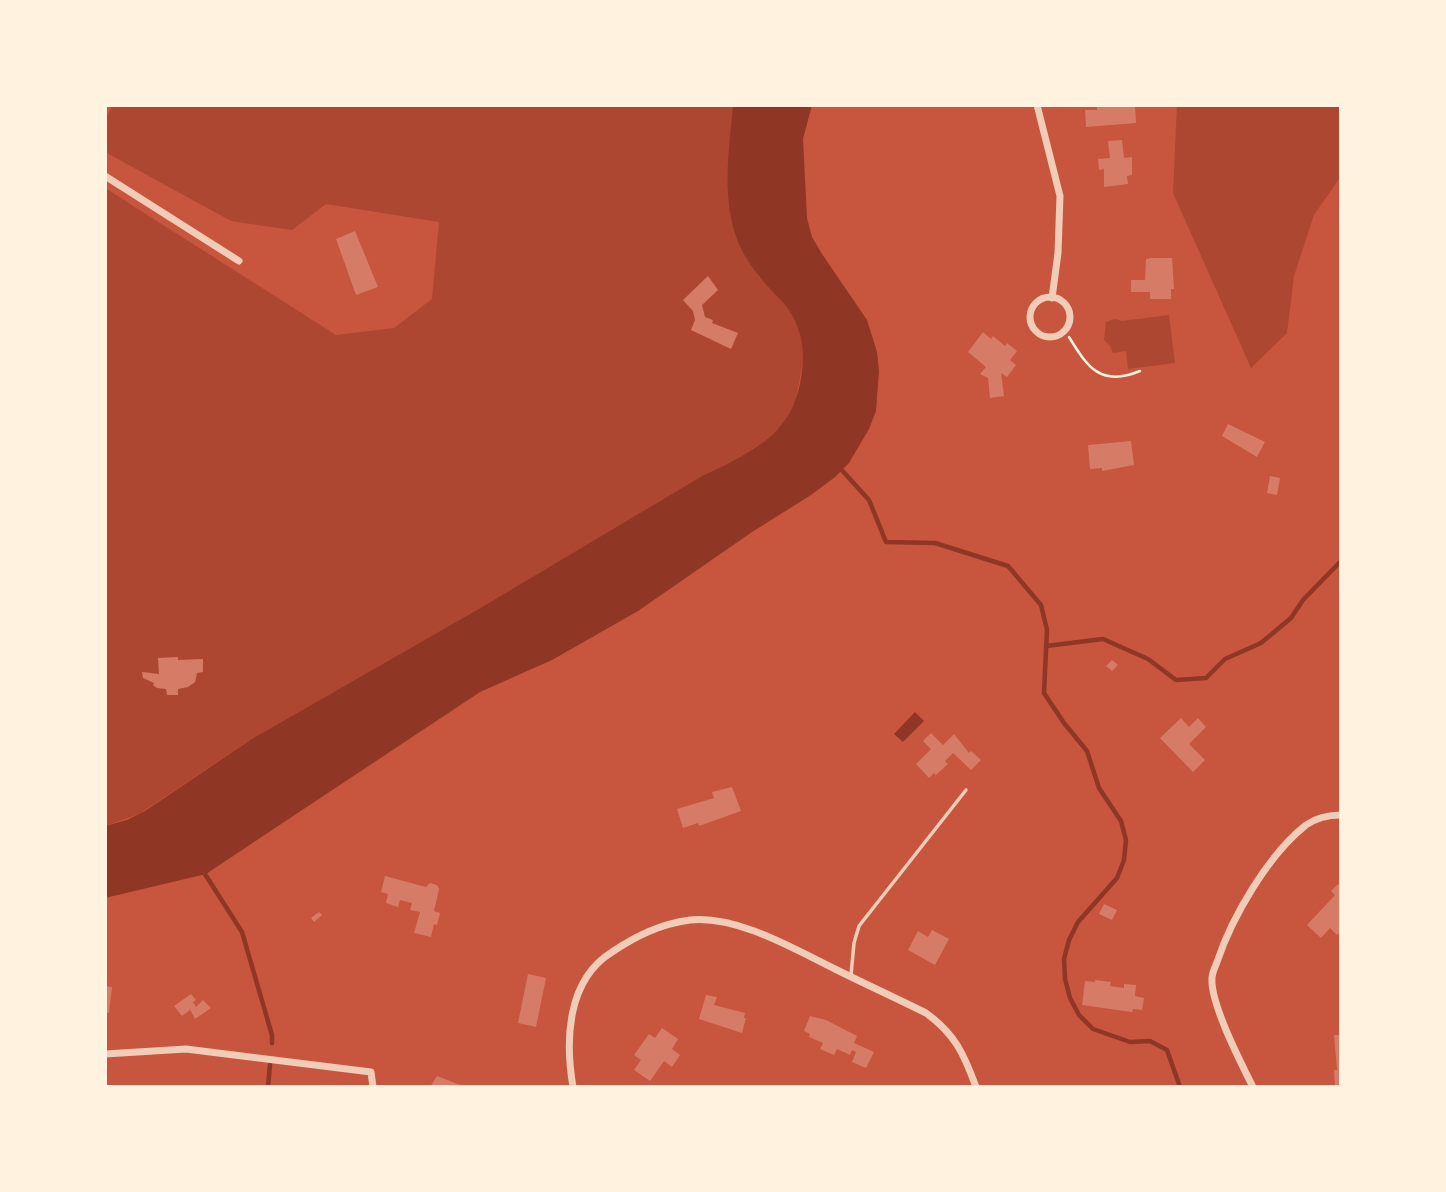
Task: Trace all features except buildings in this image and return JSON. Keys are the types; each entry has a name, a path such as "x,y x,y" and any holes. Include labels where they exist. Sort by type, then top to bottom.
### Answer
{"street":[{"path":"1037,105 1060,196 1058,253 1052,298"},
{"path":"105,176 239,261"},
{"path":"1052,298 1066,305 1069,322 1064,332 1047,338 1032,328 1030,315 1036,303 1052,298"},
{"path":"1253,1087 1217,1002 1212,977 1225,938 1265,871 1308,823 1328,815 1341,815"},
{"path":"573,1087 569,1049 571,1015 581,986 601,958 632,939 658,926 691,920 726,923 759,933 926,1013 946,1028 961,1051 976,1087"},
{"path":"105,1054 186,1049 371,1072 373,1087"}],"lane":[{"path":"851,977 854,943 859,926 966,790"}],"path":[{"path":"1069,337 1086,363 1101,375 1115,378 1140,371"}],"shaded area":[{"path":"113,105 733,105 729,165 730,212 748,261 787,306 797,323 803,341 803,361 796,400 783,424 755,450 702,476 252,739 139,814 105,826 105,188 336,335 394,328 432,299 439,222 326,204 292,230 231,221 105,152 105,119"},
{"path":"733,105 812,105 803,139 807,218 812,237 822,254 867,320 877,352 879,371 876,411 849,463 811,495 752,532 638,611 552,660 480,692 206,874 105,898 105,826 127,820 145,811 252,739 702,476 739,458 769,438 781,425 798,393 802,347 793,317 748,261 733,226 729,209 728,157"},
{"path":"1177,105 1341,105 1341,176 1314,215 1294,276 1287,333 1251,368 1173,193"},
{"path":"1169,315 1175,363 1128,369 1126,351 1113,353 1104,340 1106,322"},
{"path":"915,712 924,721 903,742 894,734"}],"waterway":[{"path":"839,467 869,500 886,542 935,543 1008,566 1041,605 1047,630 1044,693 1087,751 1099,788 1121,821 1126,840 1124,860 1117,878 1078,922 1069,940 1064,959 1070,998 1079,1015 1093,1029 1130,1042 1150,1041 1167,1050 1180,1087"},
{"path":"1046,646 1103,639 1148,659 1176,680 1206,678 1225,659 1261,643 1291,618 1303,600 1341,561"},
{"path":"203,871 242,932 272,1043"},
{"path":"268,1087 270,1065"}]}
